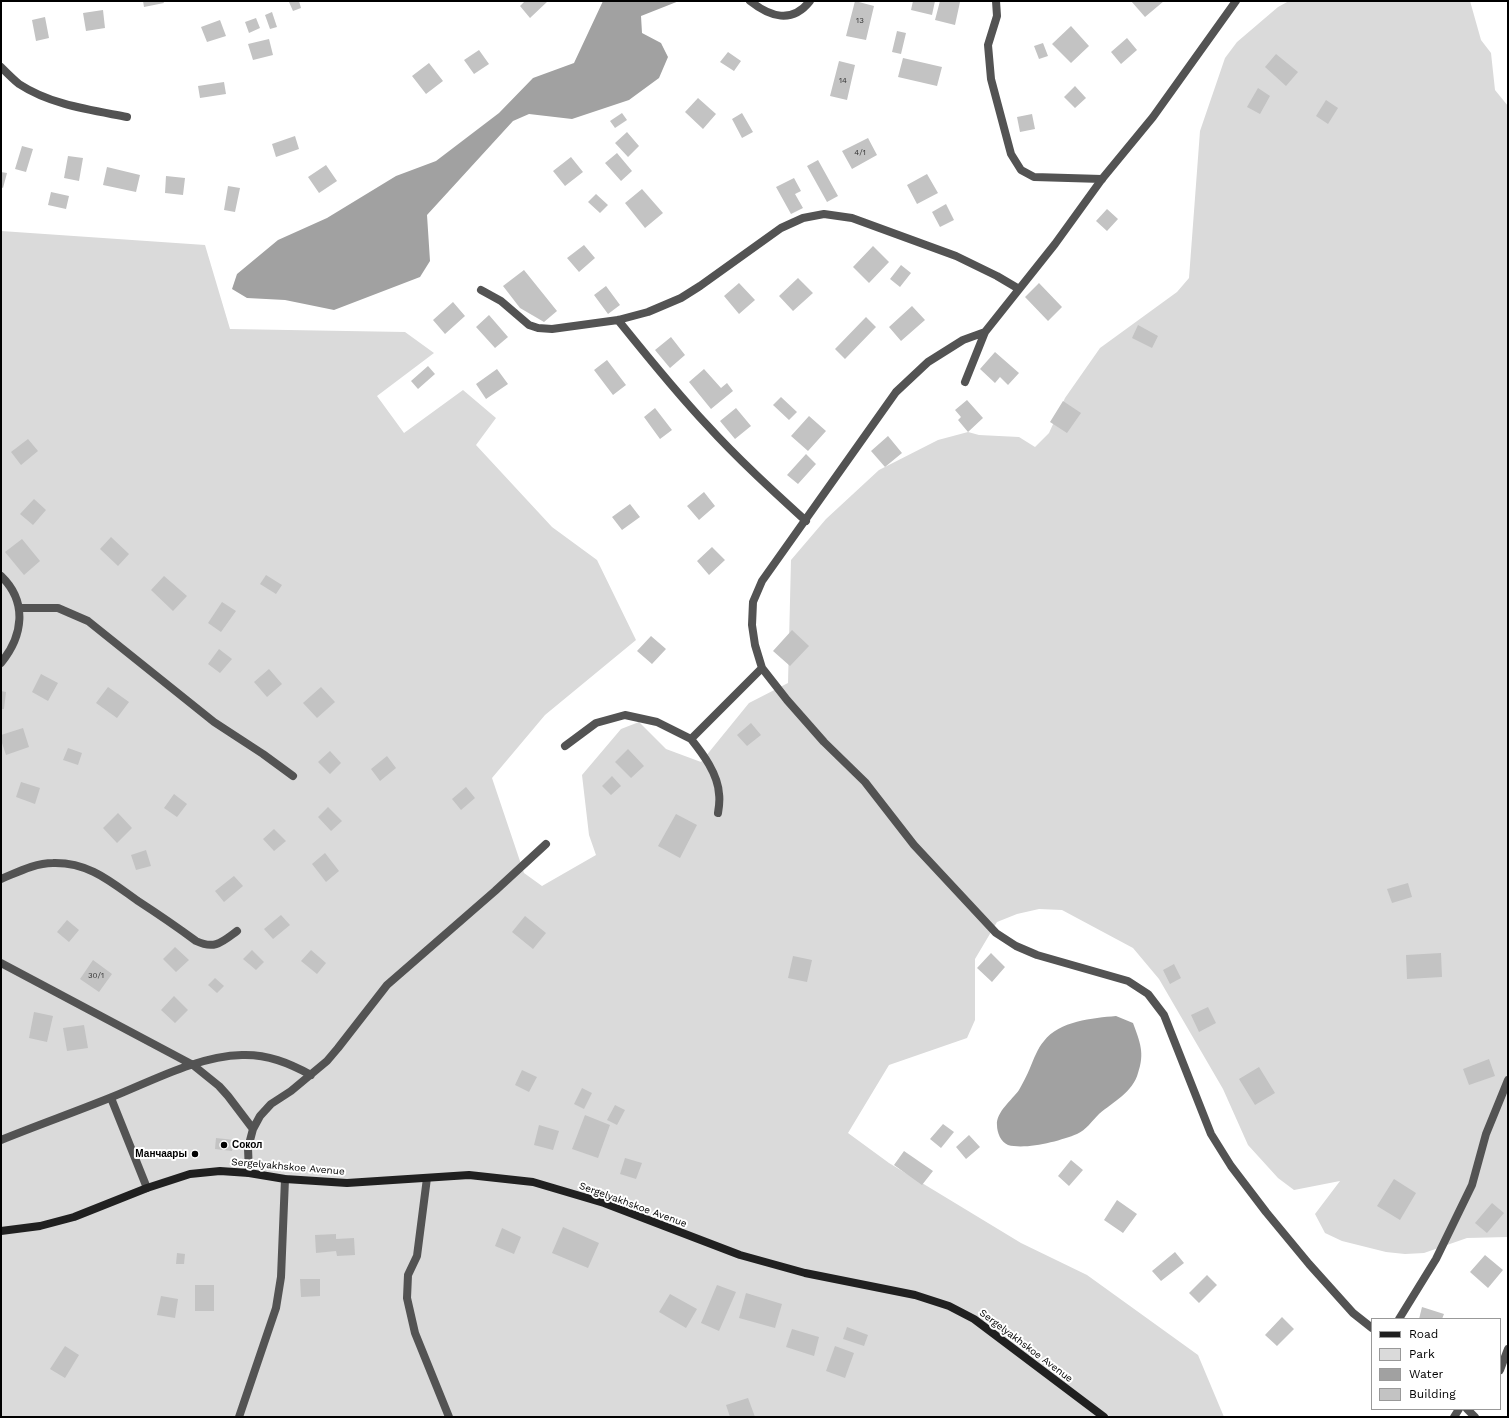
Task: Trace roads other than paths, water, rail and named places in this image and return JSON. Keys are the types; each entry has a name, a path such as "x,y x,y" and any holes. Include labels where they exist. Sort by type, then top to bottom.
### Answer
{"main road":[{"name":"Sergelyakhskoe Avenue","path":"1,1231 40,1226 74,1217 147,1188 190,1174 220,1171 249,1173 285,1179 347,1183 469,1175 533,1182 604,1203 740,1255 805,1273 915,1295 949,1306 974,1319 1104,1417"}],"street":[{"path":"750,1 758,8 776,16 791,15 804,8 810,1"},
{"path":"996,1 997,16 988,45 991,79 1011,154 1021,170 1034,177 1102,179"},
{"path":"965,382 985,332 1055,244 1102,179 1153,117 1236,1"},
{"path":"1,68 19,83 38,95 64,104 127,117"},
{"path":"481,290 501,301 530,325 538,328 552,329 618,320 648,312 681,298 781,228 803,218 824,214 852,218 956,256 997,276 1019,289"},
{"path":"618,320 661,374 707,425 755,474 806,521"},
{"path":"985,332 963,340 928,362 896,392 762,581 753,602 752,625 755,645 762,668 787,700 824,742 865,782 914,845 996,933 1016,946 1037,955 1128,981 1148,994 1164,1015 1211,1134 1231,1166 1266,1212 1309,1264 1353,1313 1371,1327"},
{"path":"1,576 16,594 20,608 19,631 13,645 1,663"},
{"path":"20,608 58,608 88,621 214,722 263,754 293,776"},
{"path":"691,739 762,668"},
{"path":"565,746 596,723 625,715 657,722 691,739 705,757 714,776 720,794 718,813"},
{"path":"249,1173 248,1148 253,1129 260,1116 271,1104 311,1075 338,1048 387,985 495,891 546,844"},
{"path":"1,879 28,867 41,864 68,863 83,867 107,878 196,941 211,945 218,944 237,931"},
{"path":"1,963 193,1065 219,1086 253,1129"},
{"path":"1,1140 217,1057 242,1055 260,1056 292,1065 311,1075"},
{"path":"1400,1318 1436,1259 1472,1185 1486,1134 1508,1080"},
{"path":"111,1098 147,1188"},
{"path":"427,1178 417,1256 408,1275 407,1298 415,1333 449,1417"},
{"path":"239,1417 276,1308 281,1278 285,1179"},
{"path":"1501,1367 1508,1349"}],"water":[{"path":"603,1 679,1 641,16 642,33 661,43 668,57 659,78 629,100 572,119 529,114 513,121 427,215 430,261 420,277 334,310 285,300 247,298 232,289 237,274 278,240 327,218 396,176 436,161 499,113 533,78 574,63"},
{"path":"1116,1016 1133,1023 1141,1048 1140,1066 1132,1086 1077,1134 1033,1146 1015,1146 1008,1145 1003,1142 997,1128 997,1120 999,1115 1019,1090 1038,1051 1050,1034 1067,1025 1077,1022"}],"place":[{"name":"Сокол","path":"224,1145"},
{"name":"Манчаары","path":"195,1154"}]}
